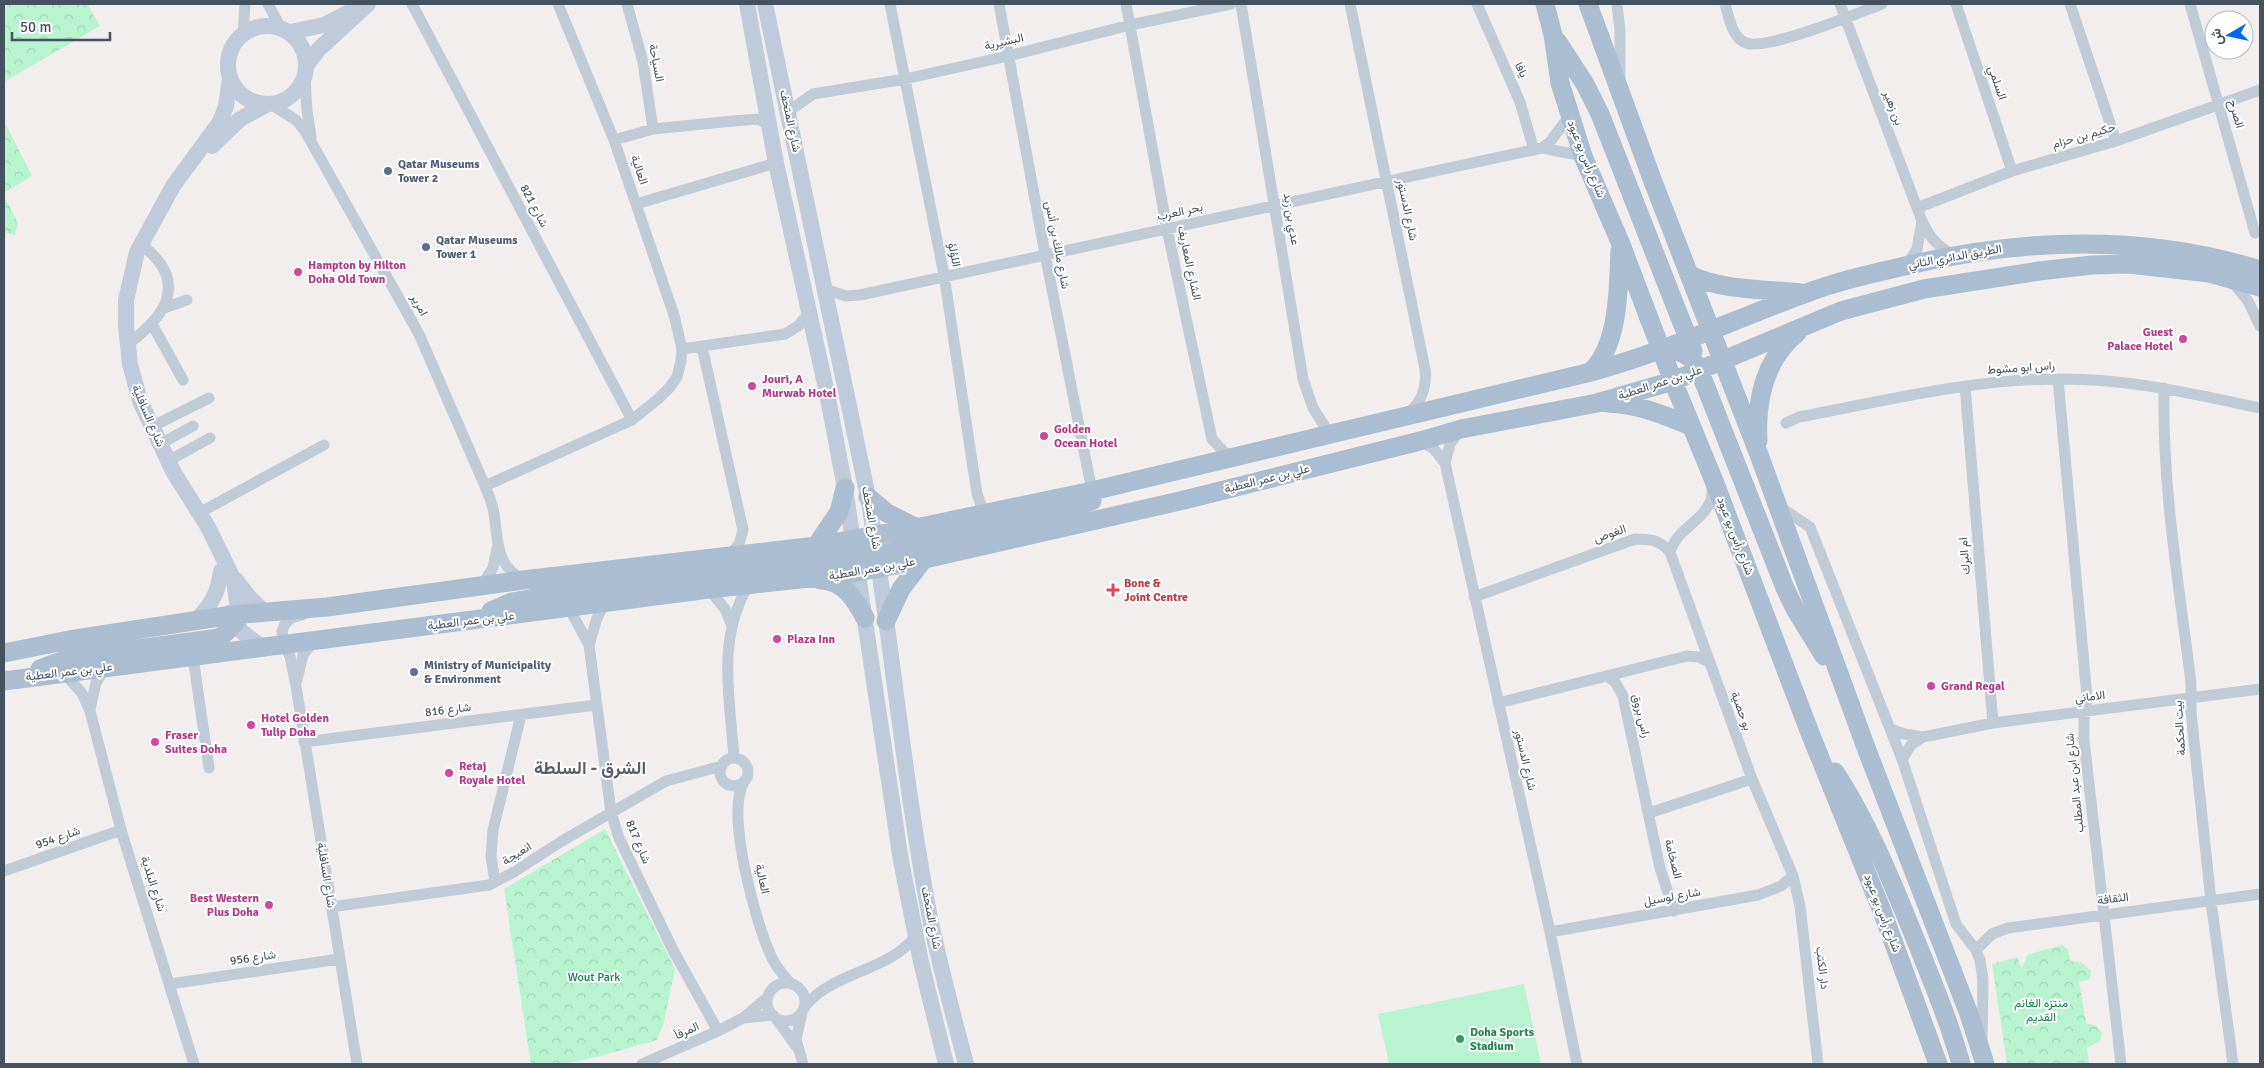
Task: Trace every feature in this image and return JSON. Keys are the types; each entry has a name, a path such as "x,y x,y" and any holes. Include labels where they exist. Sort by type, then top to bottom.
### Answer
{"main road":[{"name":"شارع رأس بو عبود","path":"1545,4 1553,35 1560,83 1583,156 1620,242 1714,481 1810,733 1882,911 1938,1064"},
{"path":"1588,4 1710,332 1758,452 1845,691 1984,1058"},
{"path":"1553,35 1592,97 1600,114 1688,341 1698,357 1710,362 1723,362 1808,324 1859,306 1905,293 2048,270 2092,265 2129,264 2183,269 2260,287"},
{"path":"1592,372 1605,356 1612,329 1618,294 1620,242"},
{"name":"الطريق الدائري الثاني","path":"1662,350 1805,293 1865,274 1954,255 2043,244 2095,243 2189,254 2230,261 2260,270"},
{"path":"1689,276 1710,284 1726,287 1805,293"},
{"path":"1758,452 1757,423 1760,398 1766,376 1790,338 1808,324"},
{"path":"473,621 501,606 574,591 855,557 867,553 874,542 874,536 1131,482 1329,433 1592,372 1662,350 1684,353 1692,358 1700,370 1785,588 1845,691"},
{"name":"علي بن عمر العطية","path":"879,562 923,560 1184,500 1420,441 1461,428 1597,403 1673,380 1723,362"},
{"path":"1597,403 1627,405 1644,409 1691,426"},
{"path":"4,653 69,640 195,621 235,618 265,612 328,607 523,580 816,546 855,557 863,565 1067,510 1107,495 1131,482"},
{"path":"816,546 839,512 845,488"},
{"path":"868,497 887,513 917,528"},
{"name":"علي بن عمر العطية","path":"4,681 29,676 284,646 314,640 473,621 709,589 810,579 855,557"},
{"path":"886,621 901,589 923,560"},
{"path":"810,579 828,580 840,585 851,595 866,618"},
{"path":"29,676 48,664 70,658 220,638 235,618"},
{"path":"1810,733 1851,798 1887,869 1935,988 1961,1064"}],"street":[{"path":"243,34 245,4"},
{"path":"268,4 285,30 302,47 306,71"},
{"path":"364,4 324,25 285,30 273,26 257,27 243,34 236,41 228,58 230,79 239,93 247,99 269,105 286,100 294,94 306,71 325,43 368,4"},
{"name":"شارع 821","path":"412,4 632,420"},
{"name":"العالية","path":"558,4 614,140 674,315 682,349"},
{"name":"السياحة","path":"627,4 643,62 652,129"},
{"name":"شارع المتحف","path":"747,4 776,163 827,393 845,488 866,618 890,797 915,937 946,1064"},
{"name":"شارع المتحف","path":"765,4 868,497 929,913 966,1064"},
{"name":"اللؤلؤ","path":"890,4 944,275 977,494 986,512"},
{"name":"شارع مالك بن أنس","path":"998,4 1092,491"},
{"name":"الشارع المعاريف","path":"1126,4 1167,229 1212,439 1224,452 1236,456"},
{"name":"البشيرية","path":"788,112 813,94 905,79 1008,56 1130,25 1231,4"},
{"name":"عدي بن زيد","path":"1241,4 1303,379 1313,408 1329,433"},
{"name":"شارع الدستور","path":"1350,4 1426,379 1420,400 1405,416"},
{"name":"يافا","path":"1477,4 1520,102 1538,149"},
{"path":"1725,4 1734,31 1740,39 1747,43 1758,44 1793,35 1882,4"},
{"name":"بن زهير","path":"1840,4 1922,221 1928,233 1938,245 1954,255"},
{"name":"السلمي","path":"1956,4 2012,171"},
{"path":"2070,4 2116,142"},
{"name":"الصرح","path":"2190,4 2255,233"},
{"path":"1618,5 1620,93"},
{"name":"امرير","path":"306,71 307,111 312,144"},
{"name":"شارع السافلية","path":"230,79 226,106 220,122 162,205 142,243 132,273 126,300 127,345 134,383 151,427 168,461 199,513 225,570 235,618"},
{"name":"حكيم بن حزام","path":"1917,208 2012,171 2116,142 2260,90"},
{"name":"امرير","path":"269,105 296,120 312,144 419,334 485,486 492,508 498,546 506,566 523,580"},
{"name":"شارع السافلية","path":"183,173 240,119 269,105"},
{"path":"1538,149 1550,142 1569,116"},
{"path":"614,140 652,129 751,119 763,121 770,126"},
{"name":"بحر العرب","path":"825,288 838,294 853,296 1538,149 1583,156"},
{"path":"636,204 776,163"},
{"path":"1907,265 1917,249 1922,221"},
{"path":"127,345 152,324 164,308 167,297 165,274 160,264 142,243"},
{"path":"2230,279 2248,301 2260,326"},
{"path":"164,308 188,300"},
{"path":"485,486 632,420 658,399 676,377 682,349 785,334 798,326 808,314"},
{"path":"152,324 183,380"},
{"path":"702,347 743,530 738,544 729,556"},
{"name":"راس ابو مشوط","path":"1786,423 1799,417 1965,386 2058,379 2111,381 2164,388 2260,408"},
{"name":"شارع ابن عبد المطلب","path":"2058,379 2087,697 2084,740 2121,1064"},
{"name":"ام البرك","path":"1965,386 1993,723"},
{"name":"بيت الحكمة","path":"2164,388 2163,440 2167,492 2191,683 2190,698 2211,901 2233,1064"},
{"path":"151,427 209,398"},
{"path":"160,444 193,426"},
{"path":"1445,463 1450,444 1461,428"},
{"path":"168,461 210,438"},
{"path":"1420,441 1434,449 1445,463"},
{"path":"199,513 324,446"},
{"name":"شارع الدستور","path":"1445,463 1550,932 1577,1064"},
{"path":"1670,552 1673,541 1678,535 1704,512 1711,500 1714,481"},
{"path":"1777,505 1810,527 1902,759 1956,924 1976,950 1983,980 1984,1058"},
{"name":"الغوص","path":"1474,597 1635,539 1657,541 1663,544 1670,552"},
{"name":"امرير","path":"481,586 493,568 498,546"},
{"name":"بو حصية","path":"1670,552 1752,779 1793,876"},
{"path":"195,621 214,600 225,570 265,612"},
{"path":"734,758 726,666 727,648 739,601 749,584"},
{"path":"709,589 725,610 732,628"},
{"name":"شارع 817","path":"589,645 597,618 605,603"},
{"name":"شارع السافلية","path":"328,607 291,618 285,624 282,631 284,646 290,656 296,686 330,907 357,1064"},
{"name":"شارع 817","path":"569,608 589,645 611,812 619,838 673,950 718,1032"},
{"path":"235,618 248,637 263,648"},
{"name":"شارع السافلية","path":"296,686 303,655 314,640"},
{"path":"1498,703 1686,656 1699,657 1709,662"},
{"path":"193,657 209,768"},
{"name":"شارع البلدية","path":"90,711 92,692 105,667"},
{"name":"شارع البلدية","path":"64,673 82,693 90,711 121,830 194,1064"},
{"name":"راس بروق","path":"1607,676 1615,682 1624,696 1649,813"},
{"name":"الاماني","path":"1890,729 1923,737 1993,723 2260,690"},
{"name":"شارع 816","path":"304,742 596,705"},
{"path":"495,882 491,856 492,830 521,715"},
{"path":"1902,759 1911,746 1923,737"},
{"path":"700,772 732,786 742,784 748,776 748,770 743,762 734,758 729,759 722,766 720,771 725,782"},
{"name":"انعيجة","path":"330,907 484,886 495,882 666,781 722,766"},
{"path":"1649,813 1752,779"},
{"name":"العالية","path":"725,782 737,804"},
{"name":"العالية","path":"742,784 737,804 740,843 748,881 771,957 770,993"},
{"name":"الصخامة","path":"1649,813 1660,868 1674,911"},
{"name":"شارع 954","path":"4,871 121,830"},
{"name":"شارع لوسيل","path":"1550,932 1758,895 1781,886 1793,876"},
{"name":"دار الكتب","path":"1793,876 1800,906 1818,1064"},
{"name":"الثقافة","path":"1976,950 1998,931 2103,914 2260,894"},
{"path":"774,1016 789,1020 826,986 893,956 906,948 915,937"},
{"path":"893,956 921,962"},
{"name":"العالية","path":"771,957 792,984"},
{"name":"شارع 956","path":"170,984 339,959"},
{"path":"792,984 803,993 803,1009 797,1030 797,1047"},
{"path":"803,1064 797,1047 769,1010 770,993 776,985 826,986"},
{"name":"المرفأ","path":"642,1064 718,1032 743,1018 770,993"},
{"name":"المرفأ","path":"743,1018 774,1016"}],"green space":[{"path":"4,4 87,4 100,26 4,82"},
{"path":"4,121 32,176 4,193"},
{"path":"4,196 18,223 15,235 4,232"},
{"name":"Wout Park","path":"605,829 675,969 663,1026 657,1040 593,1058 563,1064 531,1064 504,889"},
{"name":"منتزه الغانم القديم","path":"2062,945 2068,949 2070,961 2081,962 2091,971 2090,979 2079,982 2086,1023 2097,1026 2102,1033 2100,1041 2087,1048 2089,1064 2007,1064 1992,964 2017,957 2022,968 2027,955"},
{"name":"Doha Sports Stadium","path":"1524,984 1541,1064 1389,1064 1378,1014"}],"place":[{"name":"Qatar Museums Tower 2","path":"388,171"},
{"name":"Qatar Museums Tower 1","path":"426,247"},
{"name":"Hampton by Hilton Doha Old Town","path":"298,272"},
{"name":"Guest Palace Hotel","path":"2183,339"},
{"name":"Jouri, A Murwab Hotel","path":"752,386"},
{"name":"Golden Ocean Hotel","path":"1044,436"},
{"name":"Bone & Joint Centre","path":"1113,590"},
{"name":"Plaza Inn","path":"777,639"},
{"name":"Ministry of Municipality & Environment","path":"414,672"},
{"name":"Grand Regal","path":"1931,686"},
{"name":"Hotel Golden Tulip Doha","path":"251,725"},
{"name":"Fraser Suites Doha","path":"155,742"},
{"name":"Retaj Royale Hotel","path":"449,773"},
{"name":"Best Western Plus Doha","path":"269,905"},
{"name":"Doha Sports Stadium","path":"1460,1039"}],"district":[{"name":"الشرق - السلطة","path":"590,768"}]}
